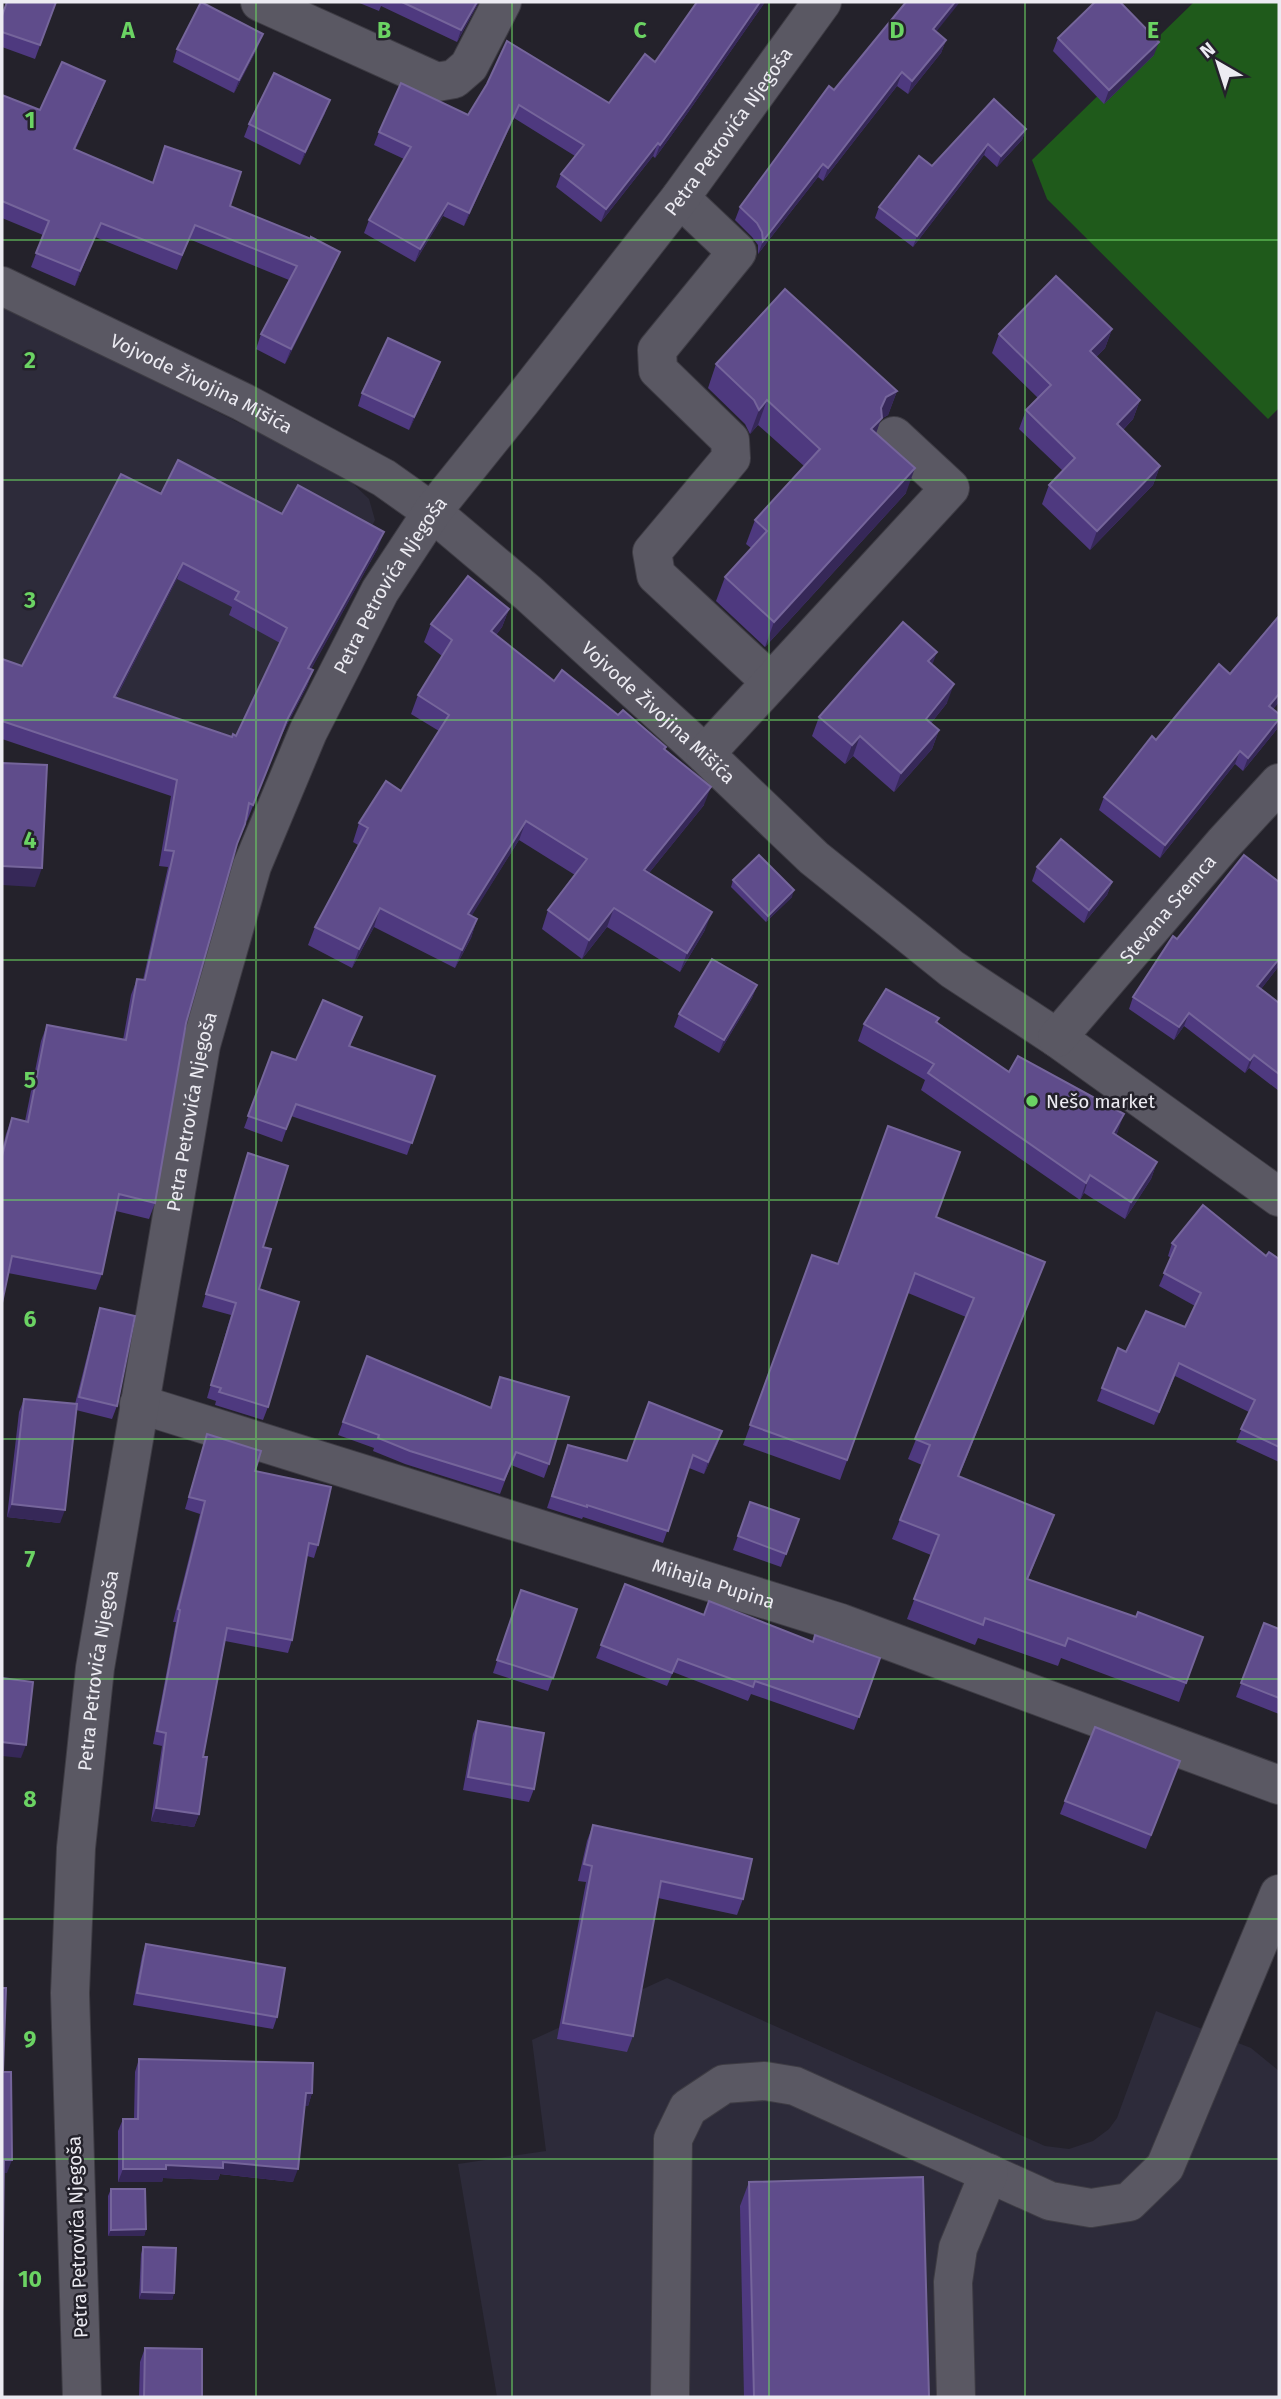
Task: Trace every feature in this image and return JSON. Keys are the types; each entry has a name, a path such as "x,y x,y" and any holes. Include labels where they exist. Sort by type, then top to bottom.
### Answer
{"street":[{"path":"260,2 437,82 454,79 469,65 502,2"},
{"name":"Petra Petrovića Njegoša","path":"82,2397 70,1993 76,1848 95,1668 201,1045 252,866 314,720 380,591 432,512 680,198 822,2"},
{"path":"680,198 737,252 657,350 658,370 730,440 731,458 652,552 656,575 770,681"},
{"name":"Vojvode Živojina Mišića","path":"2,286 243,401 384,478 432,512 528,593 705,754 814,858 952,969 1057,1038 1279,1197"},
{"path":"705,754 950,488 894,436"},
{"name":"Stevana Sremca","path":"1057,1038 1224,842 1279,783"},
{"name":"Mihajla Pupina","path":"139,1404 841,1623 1279,1785"},
{"path":"670,2397 673,2139 688,2108 724,2084 765,2081 795,2086 1050,2201 1091,2208 1129,2202 1165,2167 1279,1894"},
{"path":"956,2397 953,2282 958,2248 989,2173"}],"shaded area":[{"path":"2,306 343,474 369,499 375,520 250,770 2,712"},
{"path":"667,1978 1045,2146 1069,2149 1093,2141 1109,2129 1117,2118 1156,2011 1251,2048 1279,2071 1279,2397 497,2397 458,2164 546,2151 532,2040"}],"green space":[{"path":"1194,2 1279,2 1279,408 1268,419 1047,199 1032,160"}],"building":[{"path":"7,2 56,2 40,45 2,32 2,16"},
{"path":"201,2 263,34 239,80 177,49"},
{"path":"402,2 477,2 461,30"},
{"path":"697,2 760,2 660,145 658,143 606,209 561,174 584,145 519,105 469,213 448,203 420,249 369,220 411,147 379,132 401,83 468,115 487,84 507,41 609,103 645,54 655,62"},
{"path":"906,2 955,2 933,29 946,40 912,81 902,72 828,168 823,164 763,241 757,223 740,207 829,86 834,90"},
{"path":"1095,2 1120,2 1159,42 1109,90 1058,38"},
{"path":"62,62 105,81 74,149 153,183 165,146 241,172 230,206 311,237 340,252 291,349 261,334 297,266 195,225 182,255 101,223 80,271 36,253 49,221 2,201 2,95 40,110"},
{"path":"274,73 330,100 305,152 249,124"},
{"path":"994,99 1026,129 1001,156 988,144 917,236 879,207 919,156 932,166"},
{"path":"1056,276 1112,329 1090,351 1140,400 1117,424 1160,466 1097,531 1049,485 1075,458 1026,410 1051,385 999,334"},
{"path":"785,289 897,391 886,397 881,408 882,418 871,429 915,468 774,622 725,577 767,531 755,520 820,449 767,400 759,410 754,400 716,364"},
{"path":"388,338 440,362 414,417 362,393"},
{"path":"178,460 282,514 298,485 384,532 308,668 313,670 287,720 253,805 249,803 186,1023 155,1203 119,1194 102,1274 12,1256 2,1303 2,1156 12,1118 28,1122 47,1025 126,1040 137,979 145,980 174,851 165,850 177,780 2,721 2,659 22,666 121,474 161,494","holes":["183,563 239,592 235,599 287,628 236,736 233,734 232,737 114,697"]},
{"path":"468,576 509,609 491,631 554,681 562,670 618,715 623,710 666,747 664,749 711,787 644,870 712,912 687,953 614,908 589,940 548,910 587,859 526,821 468,914 477,919 462,950 380,908 359,949 315,927 368,828 359,823 386,781 401,791 449,715 418,695 452,640 431,624"},
{"path":"1279,616 1279,694 1269,706 1279,714 1279,719 1248,758 1240,751 1165,845 1104,797 1152,736 1156,740 1219,664 1230,674"},
{"path":"903,622 937,652 928,661 954,684 926,719 939,730 901,773 860,736 852,745 819,717"},
{"path":"2,763 47,765 42,868 2,866"},
{"path":"1061,839 1112,882 1089,910 1037,867"},
{"path":"759,855 794,890 768,916 733,880"},
{"path":"1244,855 1279,882 1279,959 1257,986 1279,1003 1279,1074 1254,1055 1250,1060 1189,1013 1179,1027 1133,997 1173,936 1177,939"},
{"path":"712,959 757,985 724,1040 679,1014"},
{"path":"886,989 939,1018 936,1022 1009,1072 1018,1056 1124,1114 1113,1133 1157,1162 1131,1202 1090,1175 1086,1183 928,1073 934,1064 864,1024"},
{"path":"323,1000 362,1017 349,1046 435,1076 412,1143 296,1104 286,1129 248,1116 272,1052 296,1060"},
{"path":"888,1126 960,1152 936,1217 1045,1262 958,1476 1054,1515 1027,1579 1136,1617 1138,1612 1203,1637 1186,1683 1068,1638 1065,1646 985,1618 983,1625 914,1599 939,1535 900,1520 930,1445 915,1439 974,1298 915,1273 847,1460 750,1425 812,1255 838,1264"},
{"path":"248,1153 288,1166 263,1247 271,1249 259,1289 299,1302 268,1407 219,1392 221,1388 211,1385 236,1303 206,1294"},
{"path":"1203,1205 1266,1256 1269,1252 1279,1259 1279,1447 1241,1429 1255,1400 1179,1363 1159,1412 1102,1388 1118,1348 1126,1352 1146,1311 1185,1327 1201,1293 1164,1273 1176,1246 1172,1243"},
{"path":"100,1308 135,1316 117,1406 79,1397"},
{"path":"367,1356 491,1408 500,1377 569,1397 549,1464 516,1452 504,1480 410,1451 378,1438 379,1435 343,1422"},
{"path":"24,1399 77,1404 65,1510 12,1504"},
{"path":"649,1402 722,1431 708,1462 693,1455 668,1531 552,1496 568,1445 627,1461"},
{"path":"207,1434 261,1451 255,1471 331,1487 318,1545 309,1543 292,1640 227,1628 203,1757 207,1757 199,1814 156,1808 166,1733 157,1731 180,1610 178,1609 205,1501 189,1497"},
{"path":"750,1502 799,1519 786,1554 738,1536"},
{"path":"625,1584 704,1615 709,1601 813,1642 815,1635 880,1658 859,1717 755,1681 753,1687 678,1659 672,1673 601,1645"},
{"path":"521,1590 577,1609 553,1678 497,1660"},
{"path":"1264,1623 1279,1629 1279,1698 1241,1683"},
{"path":"2,1678 33,1682 26,1745 2,1742"},
{"path":"478,1721 544,1733 534,1789 468,1777"},
{"path":"1095,1727 1180,1761 1151,1835 1065,1801"},
{"path":"593,1825 752,1859 743,1899 661,1881 633,2036 563,2023 592,1866 584,1864"},
{"path":"146,1944 285,1968 277,2017 137,1993"},
{"path":"2,1988 6,1988 3,2072 11,2072 12,2160 4,2160 2,2314"},
{"path":"139,2059 313,2063 312,2093 306,2093 298,2169 223,2162 223,2168 166,2165 166,2169 123,2169 123,2119 138,2119"},
{"path":"923,2177 929,2397 754,2397 749,2182"},
{"path":"111,2189 145,2189 146,2229 111,2230"},
{"path":"143,2247 176,2248 174,2293 142,2292"},
{"path":"145,2348 202,2349 202,2397 144,2397"}],"place":[{"name":"Nešo market","path":"1032,1101"}]}
